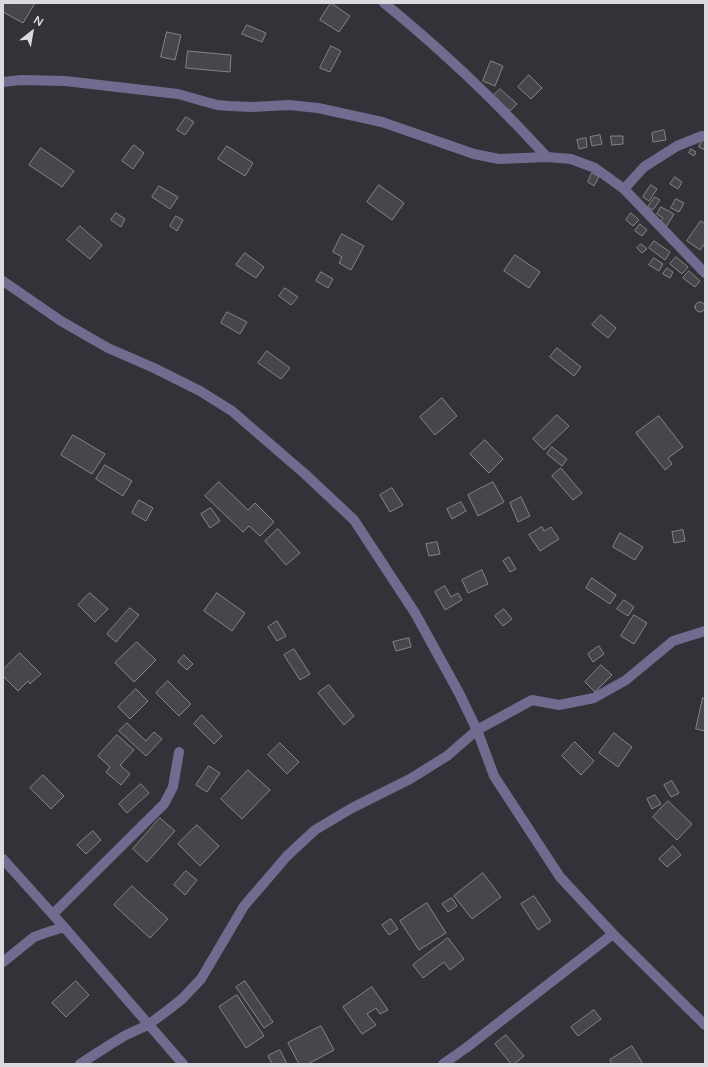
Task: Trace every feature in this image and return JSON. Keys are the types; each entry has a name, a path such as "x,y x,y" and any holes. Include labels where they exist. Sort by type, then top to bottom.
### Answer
{"street":[{"path":"384,3 401,16 467,75 525,132 547,157"},
{"path":"3,82 21,80 65,81 178,94 217,105 252,107 289,105 318,108 382,122 474,154 499,159 547,157 571,159 595,168 624,189 705,273"},
{"path":"624,189 644,167 677,146 705,136"},
{"path":"3,281 61,321 108,348 154,368 200,391 232,411 305,474 354,520 415,613 459,693 477,730 494,776 560,877 613,934 705,1025"},
{"path":"80,1064 126,1035 148,1025 182,999 201,979 244,906 287,856 315,830 352,808 410,779 448,756 477,730 532,700 559,705 594,698 626,680 673,641 705,631"},
{"path":"52,914 164,804 173,787 179,752"},
{"path":"3,859 183,1064"},
{"path":"3,962 34,937 64,927"},
{"path":"443,1064 466,1048 613,934"}],"building":[{"path":"3,3 35,3 23,23 3,12"},
{"path":"331,3 350,16 339,32 320,20"},
{"path":"247,25 266,33 262,42 242,34"},
{"path":"167,32 181,35 175,60 161,57"},
{"path":"331,46 341,51 330,72 320,68"},
{"path":"188,51 231,55 230,72 186,68"},
{"path":"491,61 503,66 495,86 483,81"},
{"path":"529,75 542,88 531,99 518,87"},
{"path":"500,89 517,104 510,111 493,96"},
{"path":"186,117 194,122 185,135 177,130"},
{"path":"664,130 666,140 653,142 652,133"},
{"path":"600,135 602,144 592,146 590,137"},
{"path":"611,136 623,136 623,144 612,145"},
{"path":"586,138 587,147 579,149 577,140"},
{"path":"703,139 705,140 705,150 699,147"},
{"path":"134,145 144,153 133,169 122,161"},
{"path":"227,146 253,163 245,176 218,159"},
{"path":"41,148 74,171 62,187 29,165"},
{"path":"691,149 696,152 694,156 689,153"},
{"path":"592,173 599,177 594,186 588,182"},
{"path":"675,177 682,182 678,189 670,184"},
{"path":"379,185 404,203 392,220 367,202"},
{"path":"651,185 657,189 649,201 643,197"},
{"path":"159,186 178,197 170,209 152,197"},
{"path":"655,197 660,200 653,210 648,207"},
{"path":"676,199 684,203 679,212 671,208"},
{"path":"661,207 674,214 666,227 660,223 663,218 657,214"},
{"path":"116,213 125,219 121,227 111,220"},
{"path":"631,213 639,220 633,226 626,220"},
{"path":"176,216 183,220 177,231 170,226"},
{"path":"701,221 705,224 705,243 700,250 687,241"},
{"path":"640,224 647,230 642,236 635,231"},
{"path":"80,226 102,245 90,259 67,240"},
{"path":"342,234 364,246 351,270 339,263 342,257 333,252"},
{"path":"654,241 670,252 665,260 649,248"},
{"path":"641,244 647,249 642,253 637,248"},
{"path":"245,253 264,267 256,278 236,265"},
{"path":"515,255 540,272 529,288 504,271"},
{"path":"676,257 688,267 682,274 670,264"},
{"path":"654,258 663,264 659,271 649,265"},
{"path":"667,268 673,272 670,278 663,274"},
{"path":"689,271 700,281 695,287 683,278"},
{"path":"321,272 333,279 328,288 316,281"},
{"path":"285,288 298,297 291,305 279,296"},
{"path":"698,302 702,302 704,303 704,311 698,312 695,309 695,305"},
{"path":"227,312 247,322 240,334 221,323"},
{"path":"601,315 616,328 608,338 592,325"},
{"path":"557,348 581,367 574,376 550,357"},
{"path":"267,351 290,368 281,379 258,363"},
{"path":"442,398 457,416 435,435 420,417"},
{"path":"557,415 569,426 544,450 533,439"},
{"path":"659,416 683,447 668,458 672,464 665,470 636,433"},
{"path":"73,435 105,454 92,474 61,455"},
{"path":"485,440 503,459 489,473 470,454"},
{"path":"552,447 567,459 562,466 547,454"},
{"path":"105,465 132,481 123,496 96,479"},
{"path":"561,468 582,493 573,500 552,476"},
{"path":"219,482 248,510 255,503 274,522 260,536 249,526 243,532 205,496"},
{"path":"493,482 504,502 478,516 468,495"},
{"path":"392,488 403,505 390,512 380,495"},
{"path":"521,497 530,516 518,522 510,503"},
{"path":"139,500 153,508 146,521 132,513"},
{"path":"461,502 466,511 452,519 447,509"},
{"path":"211,508 220,521 210,528 201,514"},
{"path":"542,527 544,531 551,527 559,539 540,551 529,535"},
{"path":"278,529 300,553 286,565 265,541"},
{"path":"683,530 685,541 674,543 672,532"},
{"path":"620,533 643,547 635,560 613,547"},
{"path":"437,542 440,554 429,556 426,544"},
{"path":"509,557 516,569 510,572 503,561"},
{"path":"482,570 488,584 468,593 462,580"},
{"path":"592,578 616,595 610,604 586,588"},
{"path":"445,586 451,597 458,593 462,600 445,610 435,592"},
{"path":"90,593 108,609 95,622 78,605"},
{"path":"217,593 245,613 232,631 204,611"},
{"path":"624,600 634,607 628,616 617,609"},
{"path":"130,608 139,615 116,642 107,634"},
{"path":"504,609 512,619 503,626 495,616"},
{"path":"634,615 647,623 634,644 621,636"},
{"path":"277,621 286,636 277,641 268,627"},
{"path":"409,638 411,647 396,651 393,642"},
{"path":"137,642 156,660 134,682 115,663"},
{"path":"599,646 604,654 593,662 588,654"},
{"path":"294,649 310,674 300,680 284,655"},
{"path":"20,653 41,674 30,684 28,681 18,691 3,676 3,670"},
{"path":"184,655 193,664 187,670 178,662"},
{"path":"601,665 612,675 595,692 585,682"},
{"path":"168,681 191,704 179,716 156,693"},
{"path":"329,685 354,716 344,725 318,693"},
{"path":"136,689 148,701 130,719 118,707"},
{"path":"703,698 705,699 705,731 696,729"},
{"path":"202,715 222,736 214,744 194,724"},
{"path":"127,723 146,741 154,732 162,739 146,756 119,731"},
{"path":"614,733 632,747 618,767 599,753"},
{"path":"117,735 134,750 120,765 130,774 121,785 106,772 110,767 98,756"},
{"path":"575,742 594,761 581,775 562,756"},
{"path":"280,743 299,762 287,774 268,755"},
{"path":"209,766 220,773 207,792 196,785"},
{"path":"248,770 270,790 242,819 221,799"},
{"path":"43,775 64,796 51,809 30,788"},
{"path":"672,781 679,793 671,797 664,785"},
{"path":"141,784 149,793 127,813 119,804"},
{"path":"655,795 661,804 652,809 647,799"},
{"path":"668,801 692,824 677,840 653,817"},
{"path":"160,818 175,831 147,862 133,849"},
{"path":"197,825 219,846 200,866 178,844"},
{"path":"93,831 101,840 86,854 77,845"},
{"path":"673,846 681,855 667,867 659,859"},
{"path":"186,871 197,880 185,895 174,885"},
{"path":"483,873 501,897 472,919 454,896"},
{"path":"132,886 168,919 150,938 114,905"},
{"path":"534,896 551,921 538,930 521,904"},
{"path":"452,898 457,906 448,912 442,904"},
{"path":"427,903 446,933 419,950 400,921"},
{"path":"391,919 398,929 389,935 382,925"},
{"path":"448,938 464,959 450,970 444,962 423,978 413,965"},
{"path":"76,981 89,995 66,1017 52,1003"},
{"path":"245,981 273,1022 264,1028 236,987"},
{"path":"372,987 388,1010 380,1014 376,1008 367,1014 376,1025 362,1034 343,1007"},
{"path":"237,995 264,1036 246,1048 219,1007"},
{"path":"594,1010 601,1019 578,1036 571,1027"},
{"path":"321,1026 334,1050 308,1064 299,1064 288,1043"},
{"path":"506,1035 524,1056 514,1064 511,1064 495,1044"},
{"path":"632,1046 643,1064 612,1064 610,1060"},
{"path":"280,1050 287,1064 272,1064 268,1056"}]}
